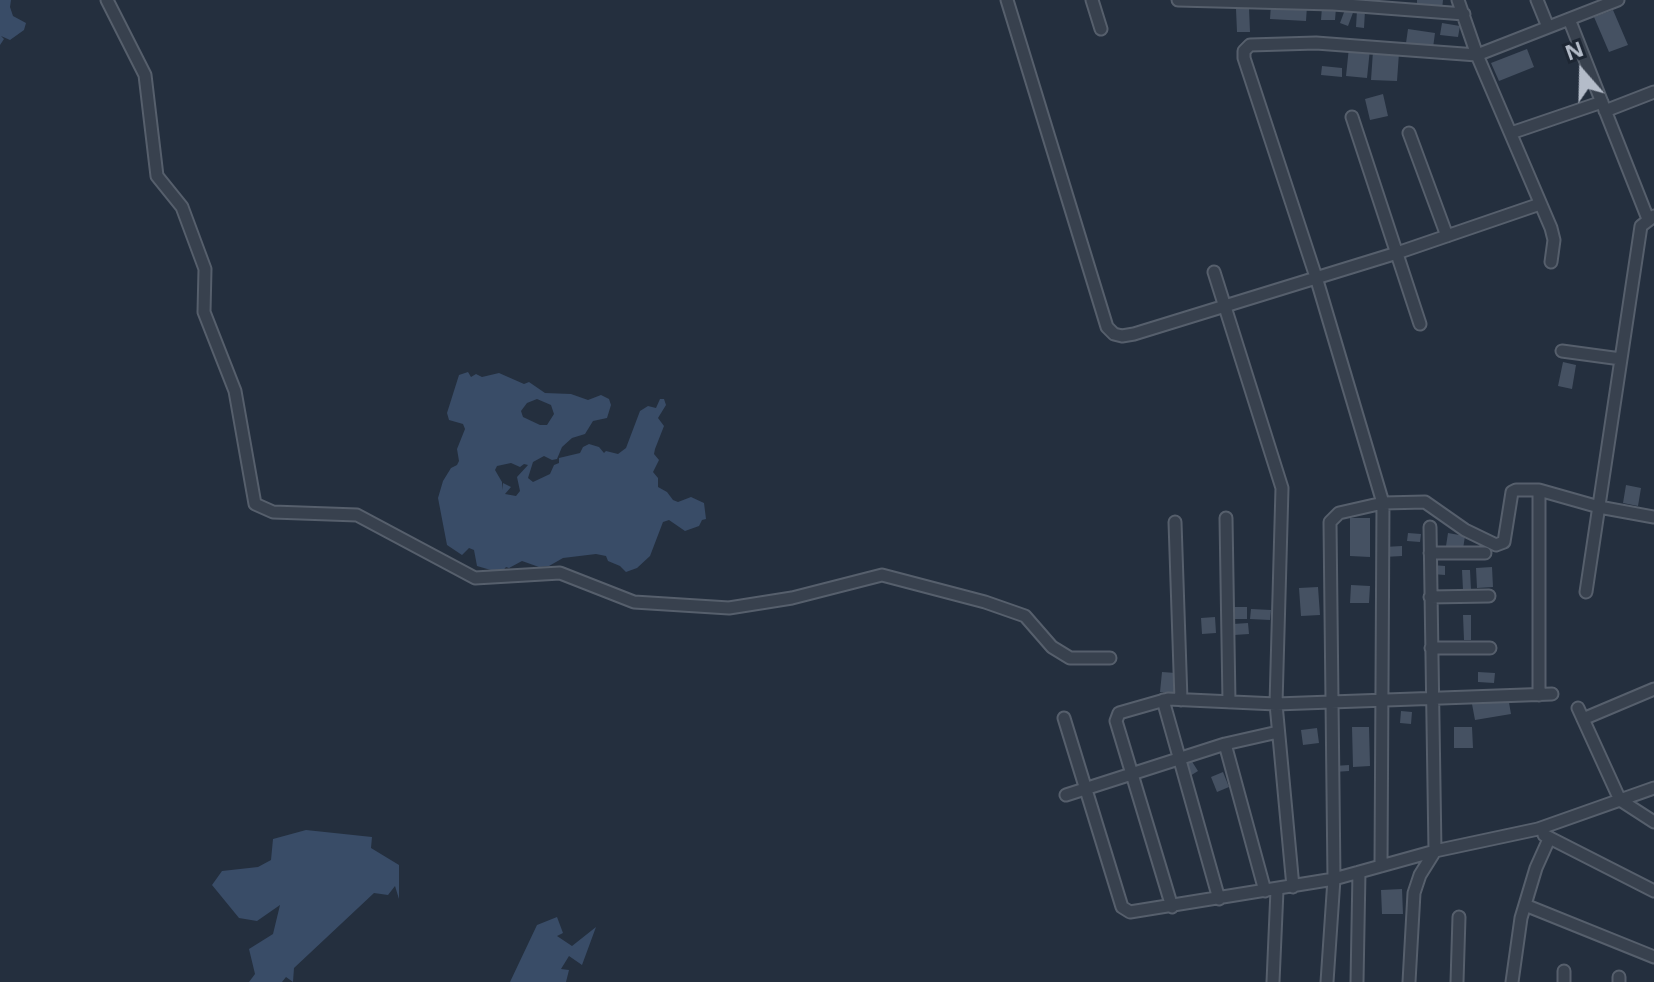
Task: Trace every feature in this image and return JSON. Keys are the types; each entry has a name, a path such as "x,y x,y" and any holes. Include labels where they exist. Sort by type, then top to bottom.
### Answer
{"street":[{"path":"107,0 145,75 157,176 182,207 205,269 204,312 235,391 255,504 273,512 357,515 475,578 560,573 634,602 729,608 792,598 882,575 985,602 1025,616 1052,647 1070,658 1110,658"},
{"path":"1007,0 1107,327 1114,334 1122,336 1224,306 1397,253 1540,204"},
{"path":"1092,0 1101,29"},
{"path":"1178,0 1333,4 1464,14"},
{"path":"1458,0 1477,55 1554,240 1551,262"},
{"path":"1537,0 1548,27"},
{"path":"1381,866 1383,503 1316,277 1244,58 1246,47 1345,44 1477,55 1617,0"},
{"path":"1569,19 1651,218 1641,226 1586,592"},
{"path":"1511,133 1654,92"},
{"path":"1352,117 1420,324"},
{"path":"1409,133 1447,236"},
{"path":"1214,272 1282,488 1276,704 1293,887"},
{"path":"1562,351 1621,359"},
{"path":"1327,982 1334,879 1330,522 1339,513 1383,503 1425,502 1465,530 1496,545 1504,542 1512,492 1521,489 1539,490 1599,507 1654,517"},
{"path":"1539,490 1539,695"},
{"path":"1226,518 1229,702"},
{"path":"1175,522 1181,700"},
{"path":"1409,982 1414,893 1420,875 1435,851 1430,527"},
{"path":"1430,553 1485,553"},
{"path":"1430,597 1489,596"},
{"path":"1431,648 1490,648"},
{"path":"1654,689 1580,713 1620,800 1654,822"},
{"path":"1172,907 1116,716 1124,710 1163,700 1276,704 1432,701 1552,694"},
{"path":"1163,700 1219,899"},
{"path":"1064,718 1122,907 1130,912 1334,879 1435,851 1538,829 1654,788"},
{"path":"1066,795 1225,744 1278,732"},
{"path":"1225,744 1271,891 1273,982"},
{"path":"1538,829 1549,839 1654,891"},
{"path":"1512,982 1525,905 1549,839"},
{"path":"1357,982 1359,872"},
{"path":"1525,905 1654,957"},
{"path":"1457,982 1459,917"}],"water":[{"path":"0,0 11,0 13,16 26,23 24,30 10,40 1,36 4,39 0,45"},
{"path":"468,372 471,377 476,374 482,377 499,373 524,384 529,382 545,393 571,394 588,400 601,395 609,399 611,405 607,418 593,421 585,434 572,438 562,447 557,459 544,456 533,462 528,478 533,482 550,474 554,465 559,463 559,458 580,453 589,444 599,447 604,453 618,454 626,448 640,411 648,406 656,408 660,399 664,399 666,405 658,418 664,426 654,454 659,460 653,472 658,478 658,487 678,502 691,497 704,503 706,519 699,526 685,531 669,520 663,522 650,556 637,568 626,572 608,561 606,556 596,554 563,558 549,566 539,567 522,561 506,567 501,573 477,566 474,550 469,548 462,555 447,545 438,498 443,481 459,461 457,449 465,429 463,424 449,420 447,413 459,375","holes":["537,399 551,405 554,414 547,425 523,417 521,411 527,403","511,463 520,467 528,465 517,477 520,491 516,496 505,494 511,487 503,483 502,490 502,482 495,470 497,466"]},
{"path":"306,830 372,837 371,848 399,865 399,899 395,886 388,895 374,893 294,968 293,982 286,977 282,982 249,982 255,974 249,949 273,934 280,905 257,921 239,918 212,885 222,871 258,867 271,860 273,839"},
{"path":"557,917 563,933 557,936 572,946 596,927 582,965 569,956 561,969 569,970 566,982 510,982 537,925"}],"building":[{"path":"1417,0 1443,0 1442,10 1417,7"},
{"path":"1271,4 1307,6 1306,21 1270,19"},
{"path":"1322,7 1336,8 1335,20 1321,20"},
{"path":"1346,7 1354,10 1348,26 1340,23"},
{"path":"1249,8 1250,32 1237,32 1236,9"},
{"path":"1357,10 1365,11 1364,28 1356,27"},
{"path":"1613,10 1628,45 1609,52 1594,17"},
{"path":"1442,23 1460,26 1458,37 1440,35"},
{"path":"1408,29 1435,33 1433,48 1406,43"},
{"path":"1349,47 1370,49 1367,78 1346,76"},
{"path":"1527,49 1534,67 1499,81 1491,63"},
{"path":"1373,51 1399,53 1397,81 1371,80"},
{"path":"1322,66 1342,68 1342,77 1321,75"},
{"path":"1383,94 1388,116 1370,120 1365,99"},
{"path":"1563,362 1576,365 1572,389 1558,386"},
{"path":"1626,485 1641,488 1638,506 1623,503"},
{"path":"1350,518 1370,518 1370,557 1350,556"},
{"path":"1408,533 1421,534 1420,542 1407,541"},
{"path":"1448,533 1465,536 1463,549 1446,546"},
{"path":"1402,546 1402,556 1384,557 1384,547"},
{"path":"1432,565 1445,566 1445,575 1432,574"},
{"path":"1492,567 1493,587 1477,588 1476,568"},
{"path":"1462,570 1470,570 1471,590 1463,590"},
{"path":"1351,585 1370,586 1369,603 1350,603"},
{"path":"1318,587 1320,615 1301,616 1299,588"},
{"path":"1233,607 1247,607 1247,619 1233,619"},
{"path":"1251,609 1271,610 1270,620 1250,619"},
{"path":"1463,615 1471,615 1471,640 1464,640"},
{"path":"1215,617 1216,633 1202,634 1201,618"},
{"path":"1248,623 1249,634 1234,635 1233,624"},
{"path":"1162,672 1176,673 1175,692 1160,692"},
{"path":"1478,672 1495,673 1494,683 1478,682"},
{"path":"1508,697 1511,714 1475,720 1472,704"},
{"path":"1401,711 1412,712 1411,724 1400,723"},
{"path":"1352,727 1369,727 1370,766 1353,767"},
{"path":"1454,727 1472,727 1473,748 1454,748"},
{"path":"1317,728 1319,743 1303,745 1301,730"},
{"path":"1191,760 1198,771 1190,776 1183,764"},
{"path":"1349,765 1349,771 1334,772 1334,766"},
{"path":"1223,772 1229,787 1217,792 1211,777"},
{"path":"1402,889 1403,914 1382,914 1381,890"}]}
